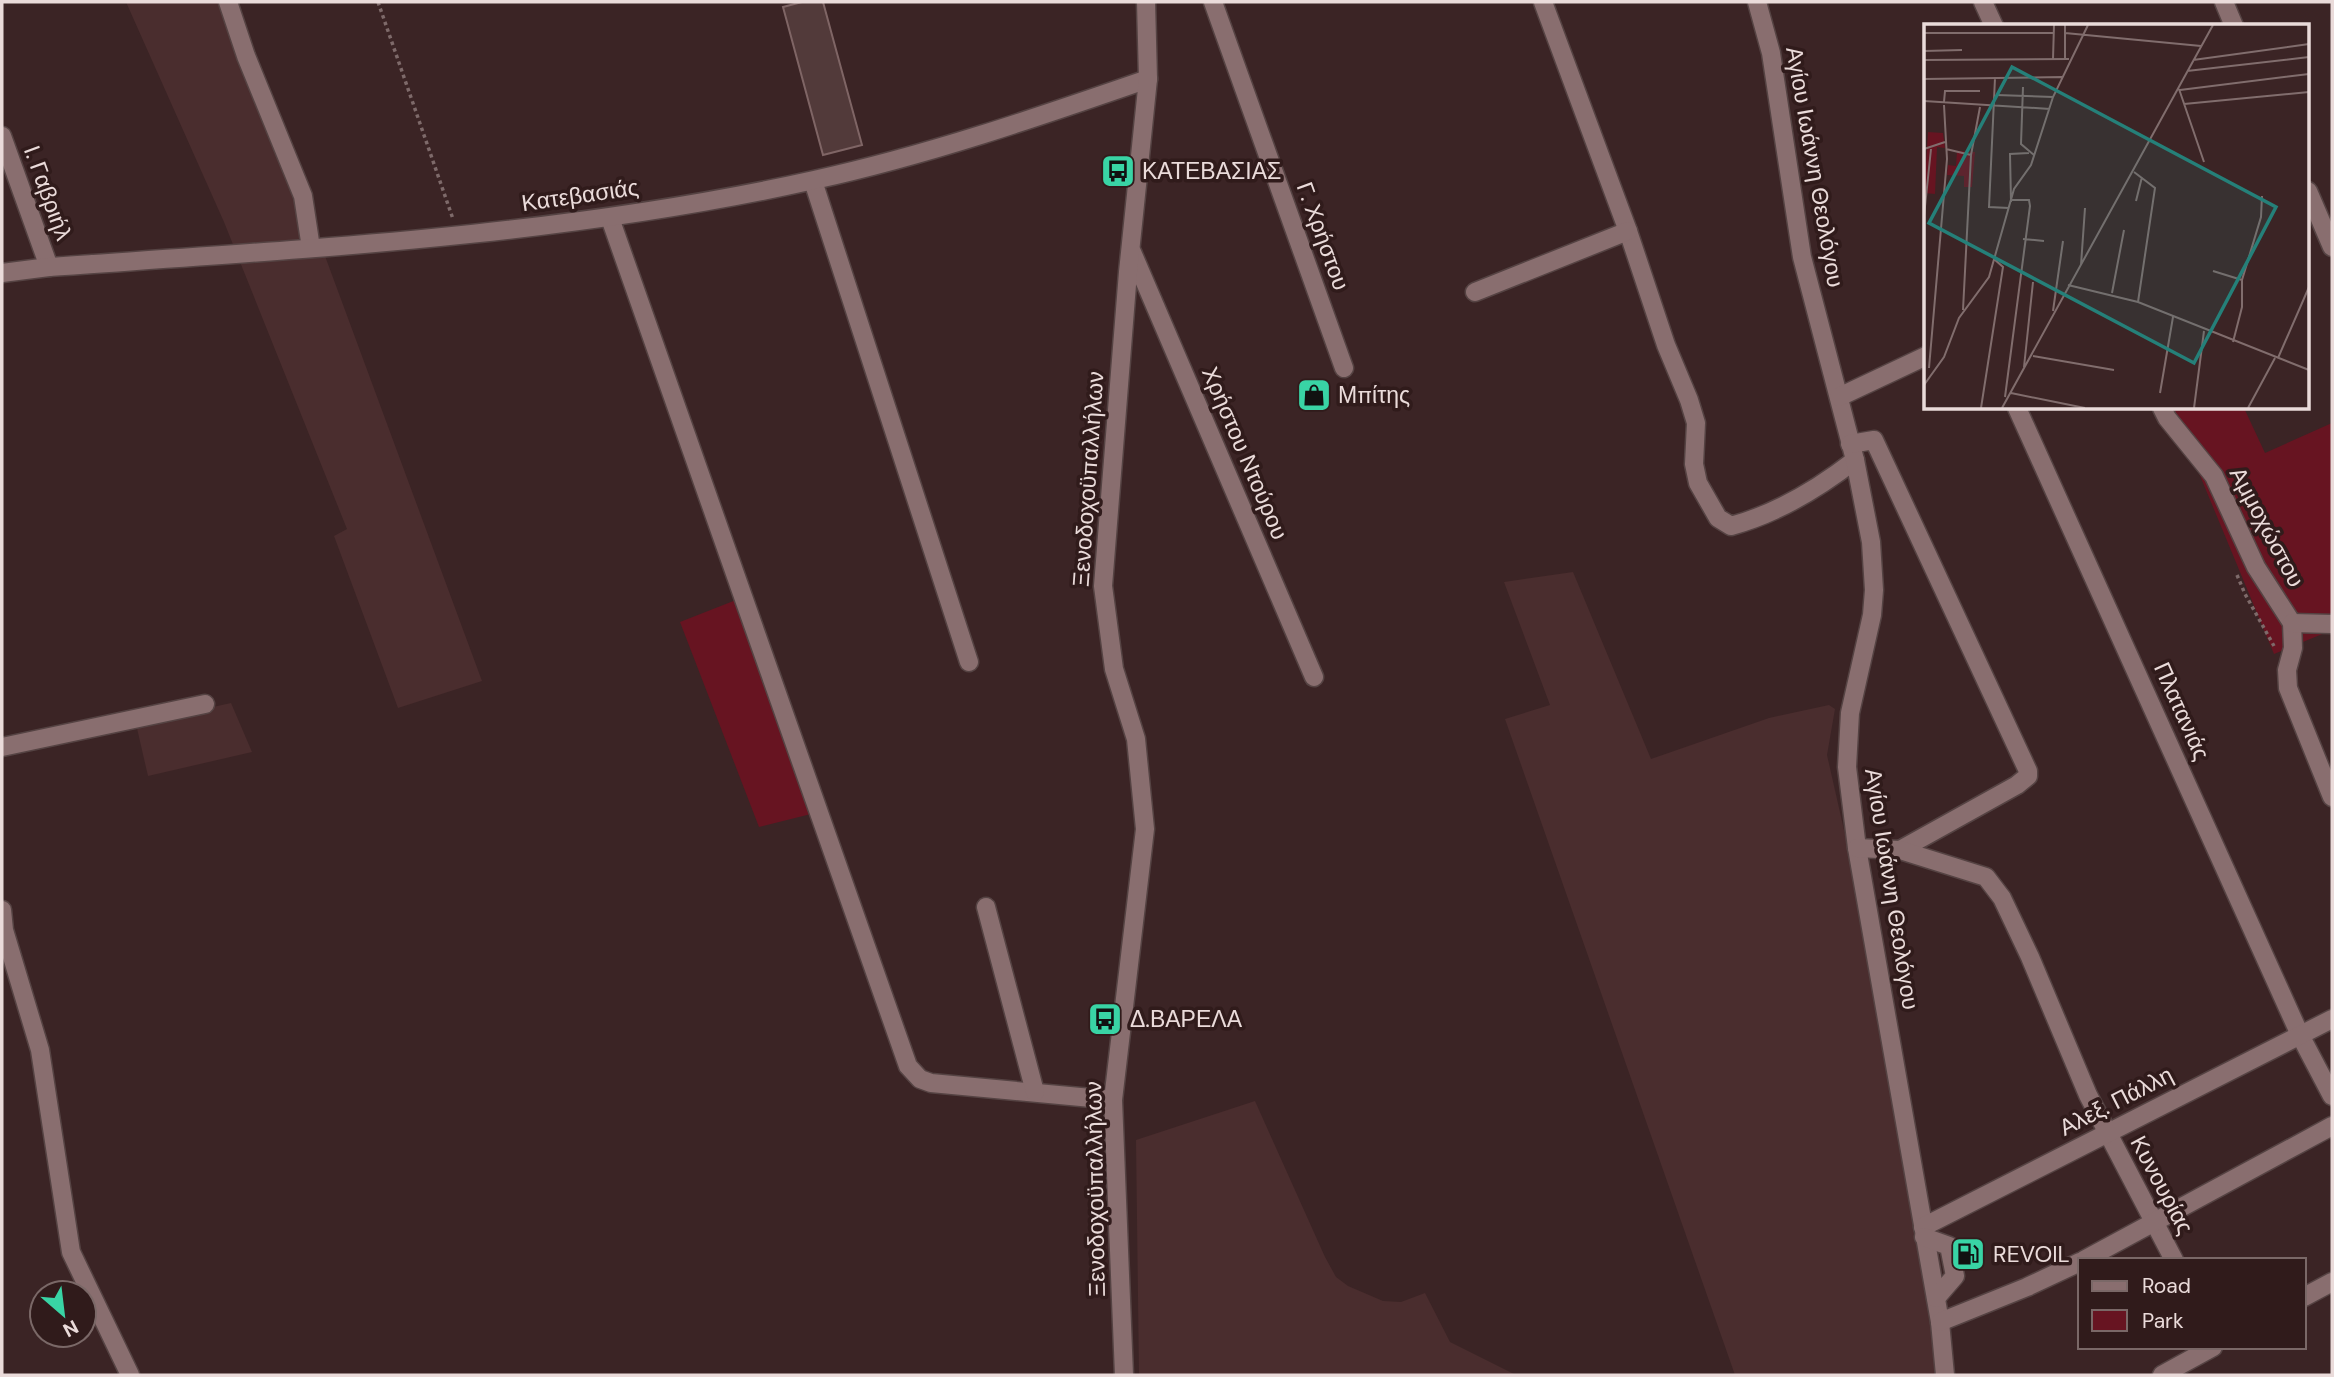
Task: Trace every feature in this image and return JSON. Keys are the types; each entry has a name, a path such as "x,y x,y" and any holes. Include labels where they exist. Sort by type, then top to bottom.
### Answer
{"street":[{"path":"228,2 246,56 303,196 311,248"},
{"name":"Ξενοδοχοϋπαλλήλων","path":"1124,1375 1113,1100 1145,829 1136,739 1114,669 1103,586 1130,249 1148,79 1146,2"},
{"name":"Γ. Χρήστου","path":"1213,2 1344,368"},
{"path":"1543,2 1696,423 1694,464 1698,483 1718,518 1731,526 1749,521 1823,483 1853,452 1874,440 2028,771 2028,776 2017,785 1900,850"},
{"name":"Αγίου Ιωάννη Θεολόγου","path":"1757,2 1771,54 1802,257 1853,452 1871,542 1874,590 1872,615 1857,675 1847,741 1847,767 1857,848 1940,1322 1945,1375"},
{"path":"1983,2 1993,24"},
{"path":"2224,2 2233,24"},
{"name":"Κατεβασιάς","path":"2,273 49,267 311,248 610,218 813,181 897,160 1041,116 1148,79"},
{"name":"Ι. Γαβριήλ","path":"2,136 49,267"},
{"path":"813,181 969,663"},
{"path":"2310,196 2332,247"},
{"path":"610,218 908,1066 920,1079 931,1083 1113,1100"},
{"path":"1475,292 1628,231"},
{"name":"Χρήστου Ντούρου","path":"1130,249 1314,677"},
{"path":"1839,397 1924,357"},
{"name":"Πλατανιάς","path":"2018,410 2300,1035 2332,1096"},
{"name":"Αμμοχώστου","path":"2163,410 2214,475 2256,567 2292,623 2293,648 2287,670 2288,688 2332,797"},
{"path":"2292,623 2332,624"},
{"path":"2,747 205,704"},
{"name":"Κυνουρίας","path":"1857,848 1900,850 1986,877 2002,898 2088,1095 2173,1258"},
{"path":"986,907 1035,1092"},
{"path":"2,910 4,930 40,1050 71,1252 130,1375"},
{"name":"Αλεξ. Πάλλη","path":"1924,1232 2107,1133 2332,1019"},
{"path":"2088,1258 2332,1126"},
{"path":"1940,1322 2078,1263"},
{"path":"2306,1296 2332,1282"},
{"path":"2162,1375 2209,1349"}],"path":[{"path":"379,2 458,234"}],"shaded area":[{"path":"126,2 230,2 300,197 306,257 325,256 482,681 398,708 334,536 347,529 224,222"},
{"path":"1573,572 1651,759 1769,718 1829,705 1835,709 1827,755 1861,905 1933,1324 1938,1375 1735,1375 1505,719 1550,705 1504,582"},
{"path":"231,703 252,752 148,776 136,724"},
{"path":"1255,1101 1336,1277 1348,1286 1383,1301 1401,1302 1425,1293 1450,1342 1516,1375 1139,1375 1136,1140"}],"green space":[{"path":"2173,410 2245,410 2265,453 2332,423 2332,630 2274,654"},
{"path":"736,600 815,813 759,827 680,622"}],"building":[{"path":"802,2 823,2 862,145 823,155 783,7"},
{"path":"1962,1248 1979,1248 1980,1268 1965,1268"}],"place":[{"name":"ΚΑΤΕΒΑΣΙΑΣ","path":"1118,171"},
{"name":"Μπίτης","path":"1314,395"},
{"name":"Δ.ΒΑΡΕΛΑ","path":"1105,1019"},
{"name":"REVOIL","path":"1968,1254"}]}
